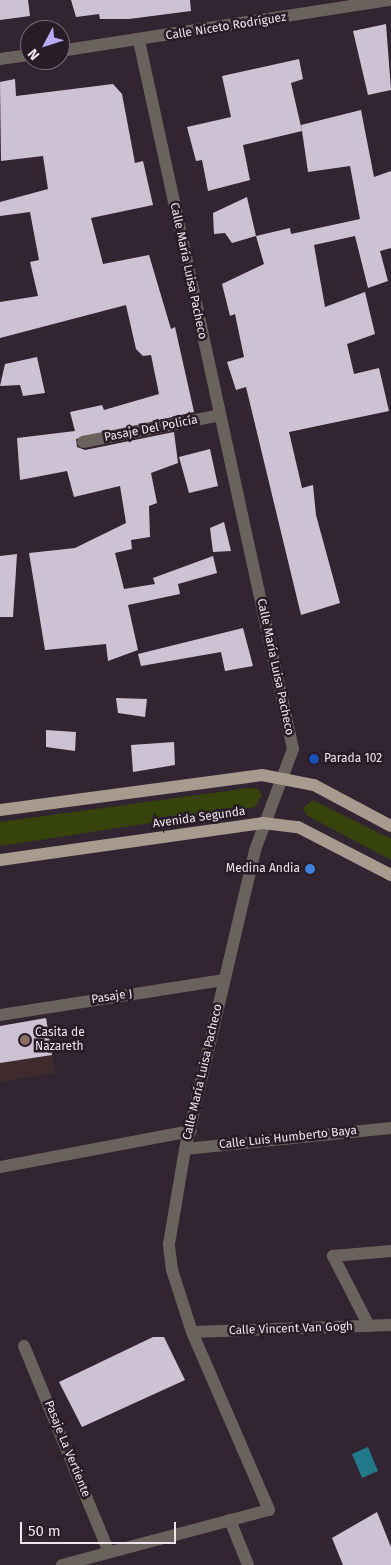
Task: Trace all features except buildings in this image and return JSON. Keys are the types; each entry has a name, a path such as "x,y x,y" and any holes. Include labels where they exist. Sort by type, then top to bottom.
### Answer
{"main road":[{"path":"0,810 262,775 285,777 314,785 391,826"},
{"name":"Avenida Segunda","path":"0,860 263,823 298,827 391,875"}],"street":[{"name":"Calle Niceto Rodríguez","path":"70,50 139,41 391,0"},
{"name":"Calle María Luisa Pacheco","path":"139,41 293,749 285,777 263,823 224,980 191,1131 185,1149 170,1244 172,1270 192,1332 270,1510 230,1520"},
{"path":"0,59 20,56"},
{"name":"Pasaje Del Policía","path":"83,442 220,415"},
{"name":"Pasaje J","path":"0,1015 224,980"},
{"name":"Calle Luis Humberto Baya","path":"185,1149 391,1128"},
{"path":"0,1167 191,1131"},
{"path":"368,1326 333,1256 391,1251"},
{"name":"Calle Vincent Van Gogh","path":"192,1332 368,1326 390,1328"},
{"name":"Pasaje La Vertiente","path":"24,1346 109,1552"},
{"path":"62,1565 230,1520 248,1565"}],"shaded area":[{"name":"Casita de Nazareth","path":"46,1018 55,1073 0,1082 0,1026"}],"green space":[{"path":"249,788 258,789 262,795 255,807 0,846 0,822"},
{"path":"313,800 391,839 391,860 306,815 303,808"}],"water":[{"path":"368,1447 378,1471 362,1478 352,1454"}],"place":[{"name":"Parada 102","path":"314,759"},
{"name":"Medina Andia","path":"310,869"},
{"name":"Casita de Nazareth","path":"25,1040"}]}
